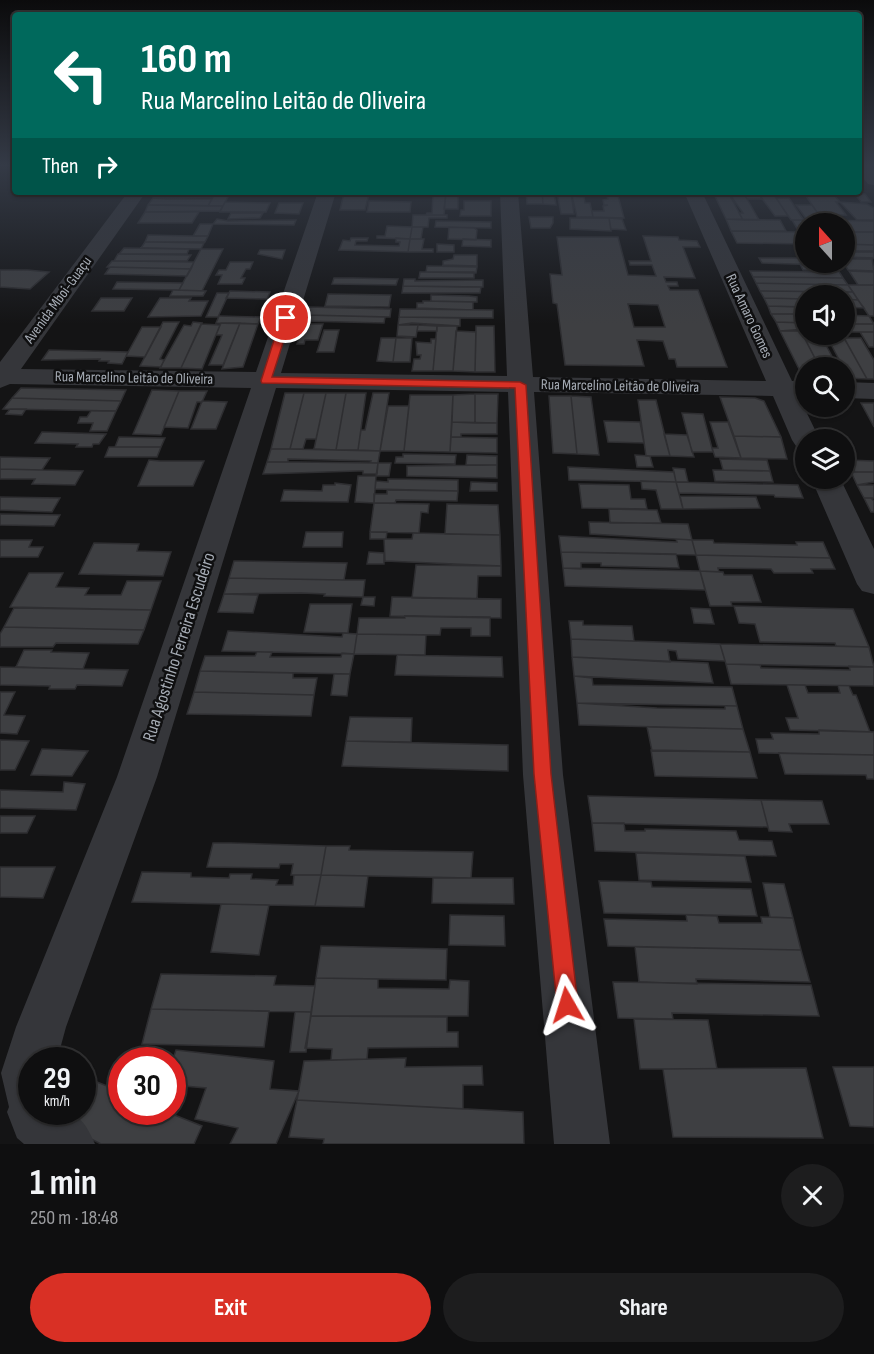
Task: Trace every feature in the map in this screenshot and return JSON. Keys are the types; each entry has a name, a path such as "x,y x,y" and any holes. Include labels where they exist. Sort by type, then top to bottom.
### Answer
{"street":[{"name":"Avenida Mboi-Guaçu","path":"1,378 118,217"},
{"name":"Rua Agostinho Ferreira Escudeiro","path":"35,1047 137,777 319,217"},
{"path":"510,217 543,774 582,1144"},
{"name":"Rua Amaro Gomes","path":"706,217 794,389 803,429"},
{"name":"Rua Marcelino Leitão de Oliveira","path":"1,378 794,389"},
{"path":"855,390 874,391"},
{"path":"830,489 874,584"}],"building":[{"path":"142,217 196,217 192,223 138,223"},
{"path":"229,217 260,217 260,218 228,219"},
{"path":"413,217 447,217 429,218 428,227 412,227"},
{"path":"529,217 553,217 550,228 531,228"},
{"path":"742,217 743,220 726,219"},
{"path":"742,217 758,217 759,220 743,220"},
{"path":"855,217 874,217 874,220 857,220"},
{"path":"570,218 609,218 611,231 570,229"},
{"path":"609,218 622,219 626,230 611,229"},
{"path":"217,219 228,221 296,220 294,225 213,224"},
{"path":"726,219 780,220 786,231 731,231"},
{"path":"436,221 491,222 491,228 435,227"},
{"path":"855,221 874,221 874,232 855,232"},
{"path":"200,224 213,224 208,236 193,236"},
{"path":"387,226 412,227 410,239 377,238 377,236 385,236"},
{"path":"412,227 423,227 421,239 410,239"},
{"path":"449,227 474,228 477,230 476,240 448,239"},
{"path":"731,231 795,232 795,244 737,243"},
{"path":"855,232 874,232 874,245 855,244"},
{"path":"148,235 208,236 205,242 145,242"},
{"path":"643,236 678,237 679,240 697,241 700,247 683,247 695,278 664,277 666,282 677,282 678,286 668,286 670,290 698,290 727,367 677,367 675,359 669,359 663,341 637,340 644,366 565,365 557,304 553,303 550,274 562,275 557,237 618,237 628,275 656,276 652,265 630,265 629,261 651,261","holes":["628,304 658,305 665,327 634,327"]},
{"path":"351,238 368,238 367,241 356,241 355,245 399,246 400,242 396,242 396,238 410,239 408,252 339,250 343,240 350,241"},
{"path":"410,239 424,239 422,249 433,249 433,252 408,252"},
{"path":"463,239 491,240 491,247 462,246"},
{"path":"145,242 204,243 201,249 141,248"},
{"path":"437,244 454,245 454,252 437,252"},
{"path":"855,244 874,245 874,251 855,251"},
{"path":"124,248 189,249 187,254 119,254"},
{"path":"201,249 223,249 202,291 179,290"},
{"path":"260,250 285,250 282,259 258,254"},
{"path":"855,252 874,252 874,258 855,257"},
{"path":"118,254 191,255 187,261 114,261"},
{"path":"454,255 477,255 477,266 443,265 443,261 453,259"},
{"path":"759,258 795,258 795,264 762,263"},
{"path":"855,259 872,259 874,271 855,270"},
{"path":"112,261 194,262 191,269 107,267"},
{"path":"230,262 253,262 241,278 245,278 242,284 218,284 222,275 216,275 219,270 226,270"},
{"path":"427,266 477,267 476,273 426,272"},
{"path":"110,267 191,269 187,276 105,274"},
{"path":"0,270 49,272 30,289 0,287"},
{"path":"750,271 840,273 843,278 753,277"},
{"path":"420,272 474,272 474,278 419,278"},
{"path":"874,272 874,285 858,285 850,273"},
{"path":"753,277 843,278 848,285 756,283"},
{"path":"334,278 398,279 396,285 332,284"},
{"path":"404,279 415,279 415,281 483,280 483,287 403,286"},
{"path":"117,282 183,283 179,290 113,289"},
{"path":"756,283 848,285 795,285 795,291 760,291"},
{"path":"855,285 874,285 874,316 869,316 855,295"},
{"path":"403,286 481,287 480,293 402,293"},
{"path":"173,290 206,291 203,296 170,296"},
{"path":"230,291 270,292 267,299 226,298"},
{"path":"760,291 795,291 795,299 764,298"},
{"path":"217,293 229,293 218,317 206,317"},
{"path":"328,294 391,295 389,307 325,306"},
{"path":"431,295 477,297 477,302 431,301"},
{"path":"101,298 132,298 124,311 92,311"},
{"path":"160,298 191,298 189,301 208,301 201,316 148,317"},
{"path":"764,298 795,299 795,307 768,306"},
{"path":"855,300 858,300 864,308 855,308"},
{"path":"423,301 473,302 473,310 417,308 417,303 423,303"},
{"path":"768,306 795,307 795,314 771,314"},
{"path":"308,307 391,309 390,317 306,315"},
{"path":"400,309 493,310 493,318 399,317"},
{"path":"771,314 795,314 795,323 776,322"},
{"path":"306,315 385,317 384,323 304,321"},
{"path":"855,315 869,316 874,324 855,324"},
{"path":"219,316 261,317 258,324 216,323"},
{"path":"399,317 460,318 460,326 412,323 398,325"},
{"path":"163,322 179,322 160,359 164,360 161,367 140,366"},
{"path":"193,322 202,323 181,368 160,368 184,325 191,326"},
{"path":"776,322 795,323 795,330 780,331"},
{"path":"221,323 240,323 223,365 209,365 222,335 216,335"},
{"path":"240,323 258,324 243,367 222,369"},
{"path":"201,324 220,325 202,369 181,368"},
{"path":"303,324 323,324 318,340 305,340 304,344 297,344"},
{"path":"855,324 874,324 874,332 855,332"},
{"path":"398,325 418,325 416,337 397,336"},
{"path":"418,325 437,326 437,331 417,331"},
{"path":"437,326 457,326 453,371 433,371"},
{"path":"476,326 494,326 495,372 475,372"},
{"path":"142,327 161,327 145,357 126,356"},
{"path":"324,330 339,330 334,352 317,352"},
{"path":"456,331 476,332 475,372 453,371"},
{"path":"780,331 795,331 795,345 808,345 814,357 795,357 795,361"},
{"path":"860,332 874,332 874,347 869,347"},
{"path":"381,338 396,338 393,362 377,361"},
{"path":"396,338 412,338 410,362 393,362"},
{"path":"855,338 861,338 874,360 874,379 867,379 848,345 855,345"},
{"path":"431,339 436,339 433,371 412,371 414,359 420,359 421,355 417,355 416,342 431,343"},
{"path":"808,345 826,345 832,357 814,357"},
{"path":"831,345 848,345 855,357 838,357"},
{"path":"49,350 128,352 122,364 99,361 100,359 42,360"},
{"path":"855,357 867,379 855,378"},
{"path":"21,388 126,390 121,401 12,398"},
{"path":"152,390 179,391 161,435 133,434"},
{"path":"179,391 207,391 202,402 197,402 188,428 164,427"},
{"path":"285,393 304,393 290,449 271,449"},
{"path":"304,393 326,393 316,439 306,439 303,449 290,449"},
{"path":"326,393 346,393 336,450 314,449"},
{"path":"346,393 366,393 358,450 336,450"},
{"path":"373,393 389,393 380,451 358,450 361,430 365,430"},
{"path":"475,394 498,394 497,423 475,423"},
{"path":"475,394 475,423 452,422 453,395"},
{"path":"410,395 453,395 450,452 404,451"},
{"path":"549,396 571,396 577,454 553,453"},
{"path":"571,396 591,397 599,455 577,454"},
{"path":"720,397 755,398 764,401 781,437 734,436"},
{"path":"12,398 121,401 116,411 3,409"},
{"path":"638,400 656,400 670,456 646,456"},
{"path":"202,401 227,402 216,429 191,429"},
{"path":"861,403 874,403 874,427"},
{"path":"388,406 409,406 404,451 380,451"},
{"path":"10,409 26,409 22,415 6,414"},
{"path":"91,411 116,411 107,431 90,431 93,423 78,423 80,417 87,417"},
{"path":"682,413 703,414 713,452 692,452"},
{"path":"604,421 640,422 644,443 608,442"},
{"path":"452,422 497,423 497,434 461,434 461,437 451,437"},
{"path":"710,422 728,422 741,458 715,457 712,448 718,448"},
{"path":"42,432 106,434 99,444 93,444 92,447 76,447 78,444 35,443"},
{"path":"664,434 687,435 694,457 670,456"},
{"path":"734,436 781,437 787,459 741,458"},
{"path":"119,437 165,438 161,447 115,447"},
{"path":"451,437 497,438 497,453 450,452"},
{"path":"109,447 161,447 157,457 105,457"},
{"path":"271,449 380,451 378,463 288,459 288,462 267,462"},
{"path":"403,454 456,455 455,464 395,463 396,457 403,457"},
{"path":"467,455 497,456 497,465 466,465"},
{"path":"635,455 650,456 653,467 637,467"},
{"path":"0,457 50,458 42,470 0,469"},
{"path":"720,459 767,460 770,471 723,470"},
{"path":"149,460 204,461 193,486 138,486"},
{"path":"855,460 874,461 874,472 855,472"},
{"path":"267,462 378,463 377,474 363,474 363,471 358,471 263,474"},
{"path":"378,463 391,463 389,476 376,476"},
{"path":"497,465 497,478 407,476 407,466"},
{"path":"568,467 674,472 676,482 569,480"},
{"path":"673,468 685,469 688,482 676,482"},
{"path":"0,469 83,471 75,485 32,484 35,479 0,479"},
{"path":"713,470 770,471 773,482 715,481"},
{"path":"855,472 874,472 874,482 857,485"},
{"path":"358,476 376,476 374,503 355,502"},
{"path":"388,479 458,480 458,491 375,489 376,481 388,482"},
{"path":"641,481 676,482 683,509 661,509 656,490 642,489"},
{"path":"471,482 497,483 497,491 470,491"},
{"path":"676,482 795,485 795,489 800,489 803,498 775,497 774,495 679,493"},
{"path":"335,483 351,485 348,502 281,501 284,490 322,491 323,485 335,485"},
{"path":"579,484 629,485 631,499 645,499 647,509 582,508"},
{"path":"857,485 874,485 874,498 864,498"},
{"path":"387,490 458,491 457,501 396,500 395,503 374,503 374,494 387,494"},
{"path":"680,496 756,497 760,508 683,509"},
{"path":"0,497 60,498 52,512 0,510"},
{"path":"864,498 871,498 874,501 874,512 871,512"},
{"path":"374,503 429,504 428,513 421,512 419,533 370,532"},
{"path":"447,504 498,505 500,535 445,534"},
{"path":"609,509 657,510 661,523 610,523"},
{"path":"0,514 60,515 54,526 0,525"},
{"path":"589,522 688,524 692,540 590,534"},
{"path":"306,532 343,532 342,547 303,547"},
{"path":"370,532 387,532 386,539 370,539"},
{"path":"413,533 500,535 501,566 385,561 384,539 412,539"},
{"path":"559,536 677,542 676,539 692,540 696,555 561,552"},
{"path":"0,540 32,540 29,547 43,547 38,557 0,557"},
{"path":"692,540 713,540 714,543 797,545 796,542 823,542 830,558 696,555"},
{"path":"94,543 139,544 137,551 171,552 163,576 79,574"},
{"path":"369,552 384,553 384,564 367,564"},
{"path":"561,552 676,554 679,568 601,566 601,563 581,563 581,569 563,568"},
{"path":"696,555 830,558 835,569 811,569 813,573 774,573 771,569 718,568 719,572 700,571"},
{"path":"234,561 347,563 344,580 229,578"},
{"path":"416,565 501,566 501,576 478,576 477,599 412,598"},
{"path":"563,568 700,571 705,590 565,586"},
{"path":"700,571 723,572 724,575 752,575 761,602 731,602 732,606 710,606"},
{"path":"29,573 63,573 56,587 89,588 85,595 121,595 127,581 161,581 151,610 10,607"},
{"path":"229,578 365,580 363,597 301,593 224,594"},
{"path":"224,594 258,595 253,613 218,612"},
{"path":"363,597 375,597 374,606 361,605"},
{"path":"392,597 501,599 501,618 390,616"},
{"path":"310,604 352,604 348,633 304,632"},
{"path":"734,606 853,609 869,647 836,646 835,643 760,642 755,624 739,623"},
{"path":"14,608 151,610 144,630 4,627"},
{"path":"691,608 710,609 714,624 694,623"},
{"path":"405,616 490,617 490,636 471,636 471,628 441,628 440,635 357,634 359,618 405,618"},
{"path":"569,621 583,621 583,625 632,626 634,641 571,639"},
{"path":"4,627 144,630 138,644 56,643 53,647 0,647 0,634"},
{"path":"228,631 342,637 343,633 357,634 354,654 222,651"},
{"path":"357,634 426,635 425,655 354,654"},
{"path":"571,639 720,644 725,661 678,659 676,651 668,650 670,662 572,657"},
{"path":"720,644 869,647 874,667 726,664"},
{"path":"24,650 89,653 83,669 16,667"},
{"path":"257,652 272,652 270,657 341,657 342,653 354,654 350,674 200,671 205,656 255,656"},
{"path":"397,655 502,657 503,677 395,675"},
{"path":"572,657 708,663 713,683 574,676"},
{"path":"726,664 760,665 761,668 850,670 849,666 874,667 874,686 731,684"},
{"path":"0,667 128,670 122,686 77,685 75,689 49,689 50,686 0,685"},
{"path":"200,671 293,673 293,678 317,678 314,695 194,692"},
{"path":"334,674 350,674 347,696 331,695"},
{"path":"574,676 592,678 593,685 732,687 737,706 577,703"},
{"path":"787,685 805,685 808,693 840,693 838,686 849,686 853,695 856,695 870,732 790,730 786,718 798,718"},
{"path":"0,692 15,692 4,715 25,716 17,734 0,733"},
{"path":"194,692 314,695 311,716 187,714"},
{"path":"577,703 657,708 725,709 725,706 737,706 743,729 579,725"},
{"path":"350,717 412,718 411,742 346,741"},
{"path":"647,727 743,729 750,752 652,751"},
{"path":"819,730 874,732 874,755 759,753 756,739 773,739 771,733 819,734"},
{"path":"0,740 29,741 15,770 0,770"},
{"path":"346,741 508,745 508,771 342,766"},
{"path":"42,749 88,751 72,776 31,775"},
{"path":"651,750 750,752 757,778 655,776"},
{"path":"779,753 874,755 874,779 867,779 866,775 785,774"},
{"path":"64,782 85,784 76,810 0,808 0,790 63,792"},
{"path":"588,796 761,800 768,827 592,823"},
{"path":"761,800 822,801 829,824 789,824 792,832 769,831"},
{"path":"0,816 35,816 27,833 0,833"},
{"path":"592,823 624,823 625,831 645,831 645,829 736,831 739,840 772,841 776,856 595,851"},
{"path":"213,843 326,846 321,875 291,875 293,864 280,864 279,868 207,867"},
{"path":"326,846 350,846 349,850 473,852 471,878 321,875"},
{"path":"636,853 745,856 751,882 639,880"},
{"path":"0,867 55,867 43,898 0,897"},
{"path":"142,872 191,873 191,877 229,878 230,874 252,874 251,879 278,880 276,885 293,885 294,875 321,875 315,906 132,902"},
{"path":"321,875 368,876 364,907 315,906"},
{"path":"433,878 513,878 514,904 432,903"},
{"path":"599,881 651,882 652,887 751,889 757,916 604,913"},
{"path":"763,883 784,884 793,918 770,917"},
{"path":"221,904 269,905 259,955 211,952"},
{"path":"450,915 504,916 505,946 449,945"},
{"path":"686,915 717,916 719,923 762,923 761,917 793,918 801,950 608,946 604,919 687,921"},
{"path":"321,946 447,949 446,980 316,978"},
{"path":"635,947 801,950 810,982 696,979 697,984 639,982"},
{"path":"161,974 276,976 274,985 315,986 311,1012 151,1009"},
{"path":"316,978 378,979 378,988 449,989 450,980 469,981 468,1016 311,1016"},
{"path":"613,982 811,985 819,1016 672,1013 673,1019 618,1018"},
{"path":"151,1009 269,1011 264,1047 142,1044"},
{"path":"295,1012 311,1012 306,1052 290,1052"},
{"path":"311,1016 447,1017 447,1032 458,1032 458,1047 368,1048 367,1059 331,1060 332,1049 305,1048"},
{"path":"634,1019 708,1020 717,1069 640,1069"},
{"path":"186,1051 274,1061 270,1089 299,1091 276,1144 230,1144 238,1128 195,1119 206,1088 186,1086"},
{"path":"406,1058 405,1067 482,1066 483,1085 463,1085 463,1109 297,1100 304,1061"},
{"path":"833,1067 874,1067 874,1127 850,1126"},
{"path":"806,1068 823,1138 673,1137 663,1069"},
{"path":"96,1082 108,1086 108,1125 186,1125 186,1120 202,1126 194,1144 101,1144 65,1126 96,1125"},
{"path":"297,1100 523,1112 524,1144 323,1144 324,1139 289,1137"}],"route":[{"path":"286,318 266,381 520,385 543,774 567,1005"}]}
